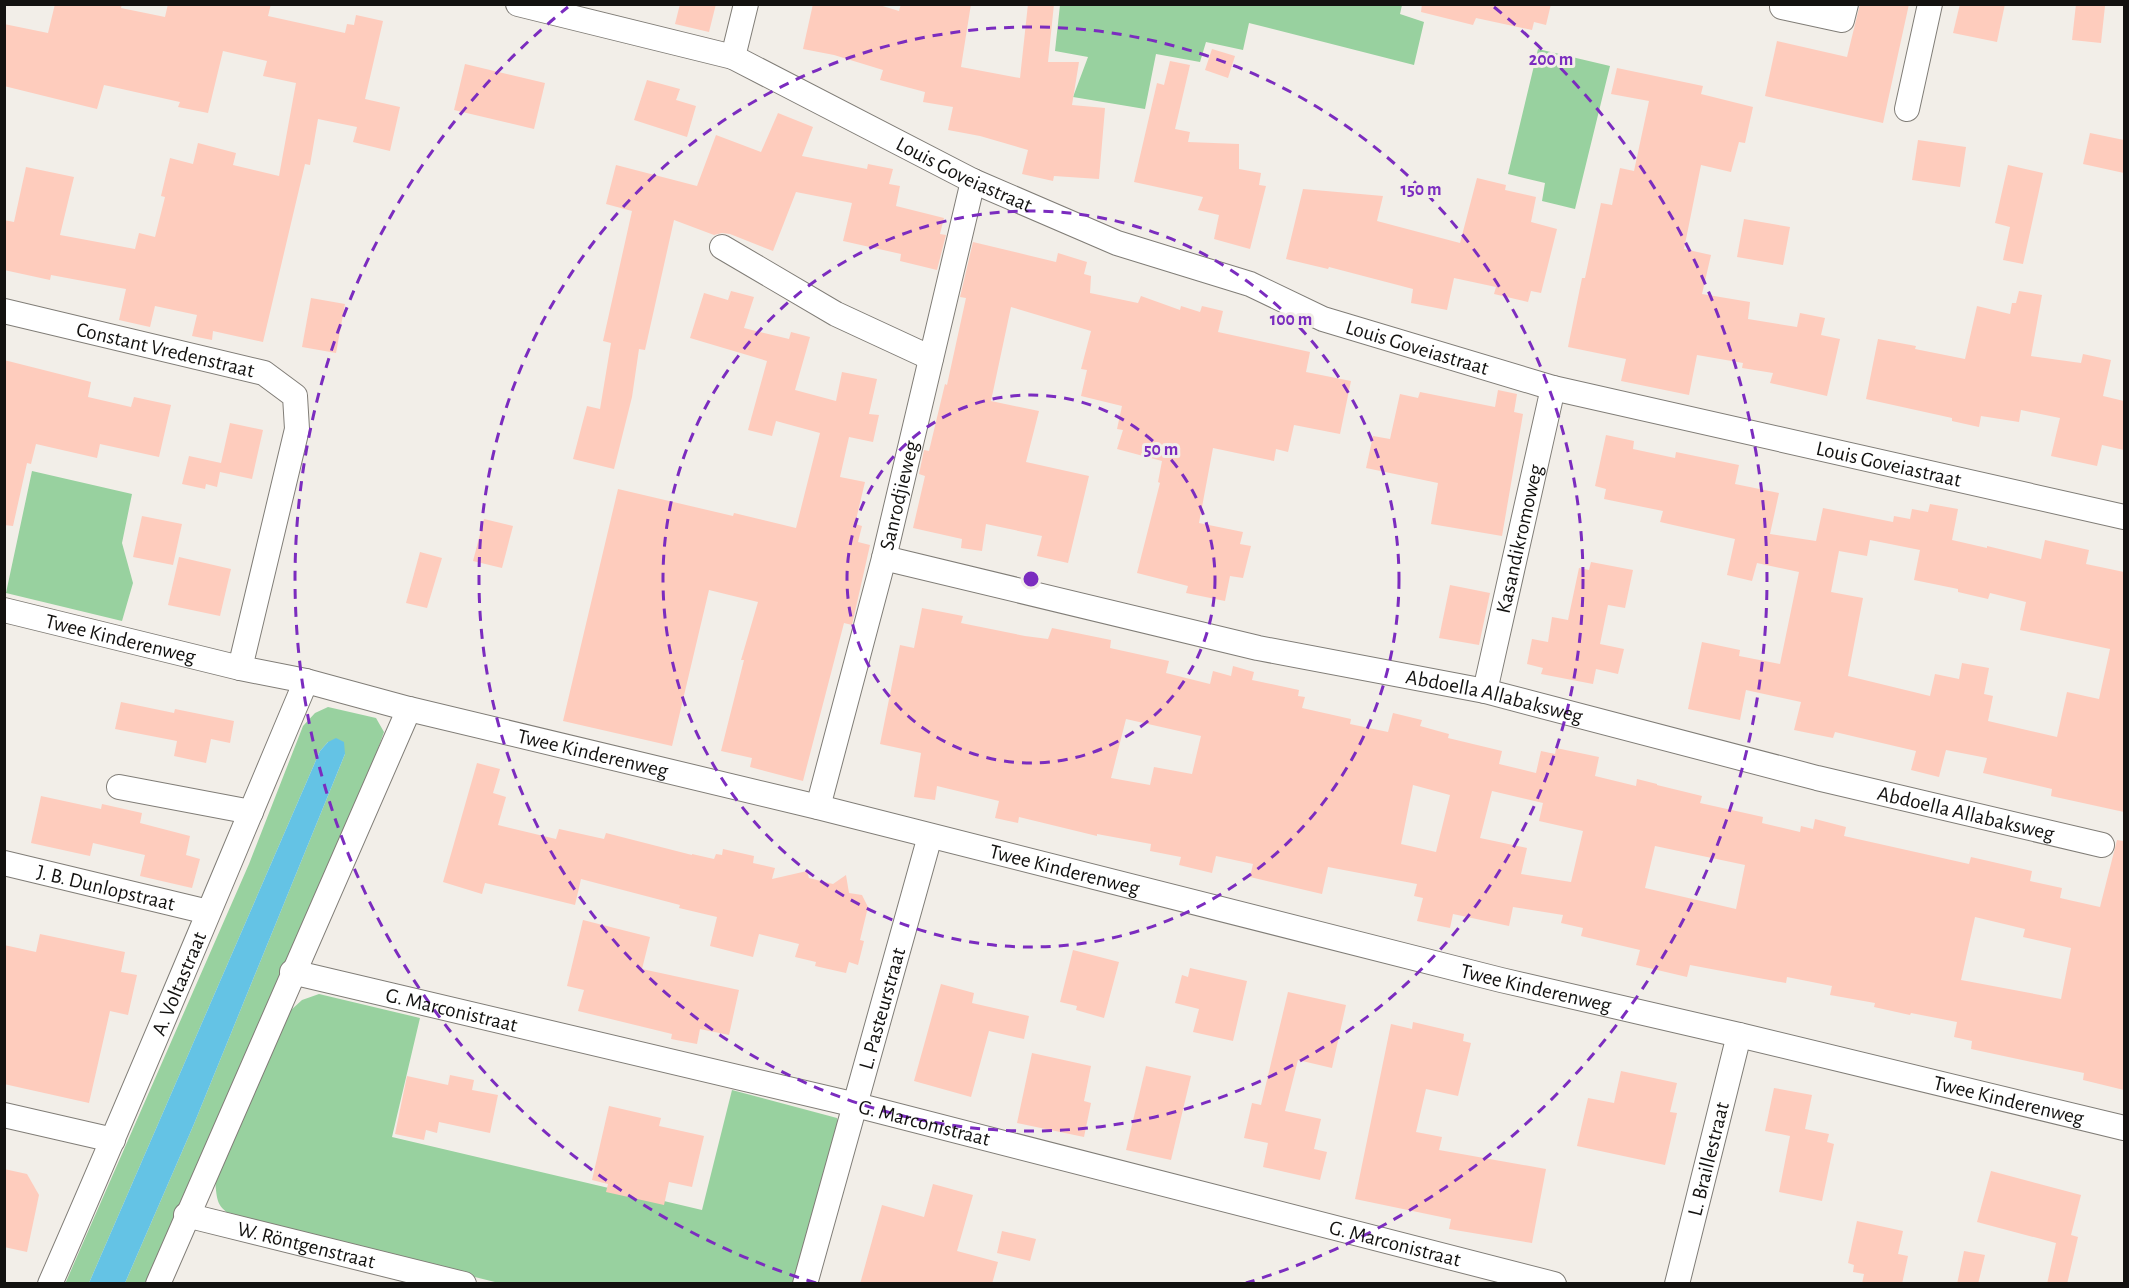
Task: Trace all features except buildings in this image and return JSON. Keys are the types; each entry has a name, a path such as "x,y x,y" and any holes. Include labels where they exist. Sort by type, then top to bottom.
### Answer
{"street":[{"name":"Louis Goveiastraat","path":"518,4 733,57 973,181 1117,243 1250,284 1323,319 1553,387 2124,517"},
{"path":"733,57 746,4"},
{"path":"1782,7 1842,20 1846,4"},
{"path":"1907,109 1930,4"},
{"name":"Sanrodjieweg","path":"818,807 884,558 973,181"},
{"path":"722,247 836,314 931,358"},
{"name":"Constant Vredenstraat","path":"4,311 264,373 295,396 297,429 240,668"},
{"name":"Kasandikromoweg","path":"1485,691 1553,387"},
{"name":"Abdoella Allabaksweg","path":"884,558 1258,648 1485,691 1816,777 2102,845"},
{"name":"Twee Kinderenweg","path":"4,610 240,668 306,681 409,709 818,807 1501,980 2124,1128"},
{"name":"A. Voltastraat","path":"50,1284 306,681"},
{"path":"158,1284 292,972 409,709"},
{"path":"119,787 251,812"},
{"name":"L. Pasteurstraat","path":"805,1284 930,836"},
{"name":"J. B. Dunlopstraat","path":"4,863 208,912"},
{"name":"G. Marconistraat","path":"292,972 856,1105 1554,1284"},
{"name":"L. Braillestraat","path":"1677,1284 1739,1035"},
{"path":"4,1115 113,1140"},
{"name":"W. Röntgenstraat","path":"186,1215 464,1284"}],"green space":[{"path":"1060,5 1402,5 1400,14 1424,22 1414,65 1249,23 1243,50 1206,42 1200,62 1156,54 1145,109 1073,97 1088,57 1055,51"},
{"path":"1538,49 1610,66 1575,209 1542,201 1545,183 1508,174"},
{"path":"32,471 132,494 122,543 133,583 122,621 6,593"},
{"path":"328,707 376,718 384,732 319,889 145,1283 125,1283 194,1124 345,754 328,742 320,751 89,1283 65,1284 249,864 303,726 315,713"},
{"path":"319,994 420,1018 392,1137 702,1210 732,1090 837,1118 841,1128 795,1283 499,1283 236,1218 229,1214 219,1203 215,1179 291,1010 302,1000"}],"water":[{"path":"336,738 344,742 345,754 194,1124 125,1283 89,1283 320,751 328,742"}]}
